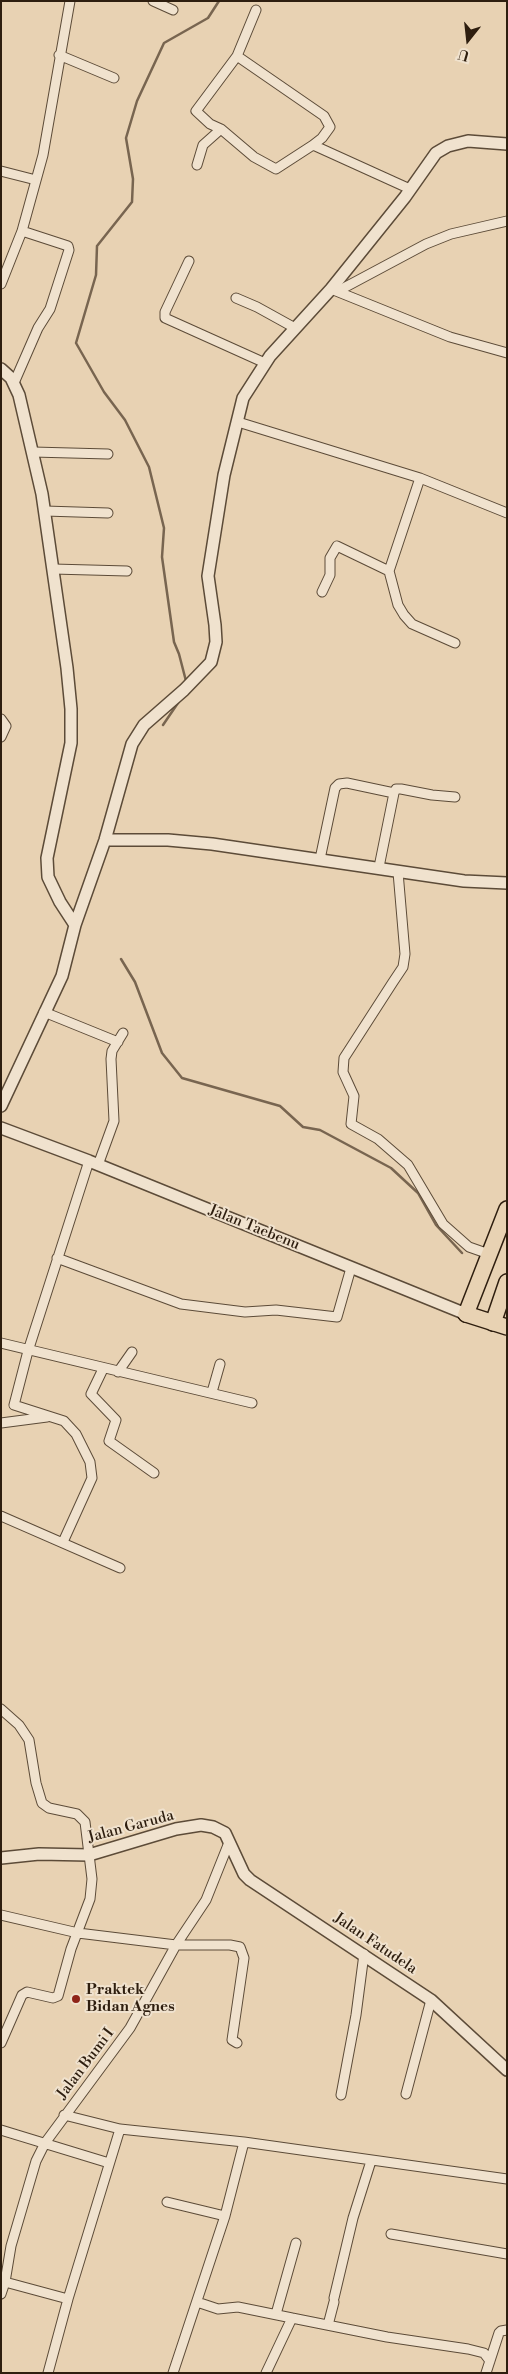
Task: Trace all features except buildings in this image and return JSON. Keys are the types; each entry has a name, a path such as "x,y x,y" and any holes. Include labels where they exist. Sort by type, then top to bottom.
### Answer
{"main road":[{"path":"466,1314 507,1209"},
{"path":"502,1325 507,1282"},
{"name":"Jalan Taebenu","path":"466,1314 502,1325"}],"street":[{"path":"1,284 22,231 43,155 59,55 70,1"},
{"path":"153,1 173,10"},
{"path":"237,56 324,116 330,127 322,138 276,169 254,157 196,111 237,56 256,10"},
{"path":"59,55 114,78"},
{"path":"197,165 203,145 221,129"},
{"path":"1,1106 62,976 75,925 105,840 124,770 137,733 212,662 216,642 208,576 224,475 243,398 266,363 295,328 335,290 436,153 448,146 468,141 507,144"},
{"path":"313,145 324,152 410,189"},
{"path":"1,171 36,180"},
{"path":"335,290 426,244 451,234 507,220"},
{"path":"14,383 38,328 50,309 69,250 68,246 22,231"},
{"path":"189,261 165,312 165,318 266,363"},
{"path":"335,290 450,337 507,353"},
{"path":"236,298 295,328"},
{"path":"1,369 14,383 33,452 45,511 67,668 72,727 47,858 48,877 60,902 75,925"},
{"path":"238,422 420,478 507,513"},
{"path":"33,452 108,454"},
{"path":"420,478 390,571 398,605 412,624 455,643"},
{"path":"45,511 108,513"},
{"path":"322,592 330,574 330,558 336,546 390,571"},
{"path":"52,569 127,571"},
{"path":"1,719 6,726 1,737"},
{"path":"320,859 335,788 339,784 347,783 394,793"},
{"path":"379,867 396,789 400,788 432,795 455,797"},
{"path":"105,840 168,840 379,867 398,872 464,881 507,883"},
{"path":"398,872 405,954 403,967 344,1058 343,1072 354,1096 351,1124 378,1139 408,1165 443,1224 469,1247 489,1254"},
{"path":"44,1012 118,1042"},
{"path":"63,1542 88,1488 92,1470 84,1447 71,1427 64,1421 14,1405 28,1351 57,1258 94,1163 114,1121 110,1068 112,1052 123,1033"},
{"name":"Jalan Taebenu","path":"1,1128 94,1163 466,1314"},
{"path":"57,1258 181,1304 244,1312 276,1310 337,1317 351,1268"},
{"path":"1,1343 103,1369 212,1392 252,1404"},
{"path":"118,1372 132,1352"},
{"path":"212,1392 220,1364"},
{"path":"103,1369 91,1394 116,1420 109,1441 154,1473"},
{"path":"1,1423 50,1416"},
{"path":"1,1516 120,1568"},
{"path":"1,1709 18,1725 29,1740 36,1783 42,1803 49,1808 72,1812 81,1816 87,1830 92,1879 90,1899 58,1996 53,1998 27,1992 22,1994 1,2043"},
{"name":"Jalan Garuda","path":"1,1858 39,1854 89,1855 176,1829 201,1825 213,1827 224,1833 228,1845"},
{"name":"Jalan Bumi I","path":"1,2294 11,2246 36,2161 45,2143 130,2028 176,1946 206,1900 228,1845"},
{"name":"Jalan Fatudela","path":"228,1845 244,1874 250,1880 431,2000 507,2070"},
{"path":"1,1915 78,1933 176,1946 230,1945 240,1947 244,1958 241,1992 232,2040 237,2043"},
{"path":"341,2095 364,1954"},
{"path":"406,2094 431,2000"},
{"path":"64,2115 120,2129 244,2142 371,2162 507,2179"},
{"path":"48,2373 68,2299 120,2129"},
{"path":"1,2130 109,2163"},
{"path":"173,2373 224,2216 244,2142"},
{"path":"328,2325 353,2218 371,2162"},
{"path":"167,2202 224,2216"},
{"path":"391,2234 507,2254"},
{"path":"276,2314 296,2243"},
{"path":"3,2282 68,2299"},
{"path":"197,2302 218,2309 238,2307 387,2337 484,2352 490,2360"},
{"path":"266,2373 292,2318"},
{"path":"486,2373 499,2333 501,2330 507,2330"}],"waterway":[{"path":"186,681 174,642 162,557 164,528 149,467 125,420 104,392 76,343 96,275 97,246 132,202 133,179 126,138 137,101 164,43 208,18 219,1"},
{"path":"163,725 180,700"},
{"path":"121,959 135,982 162,1053 182,1078 280,1106 303,1127 320,1130 391,1168 418,1193 436,1225 462,1253"}],"place":[{"name":"Praktek Bidan Agnes","path":"76,1999"}]}
